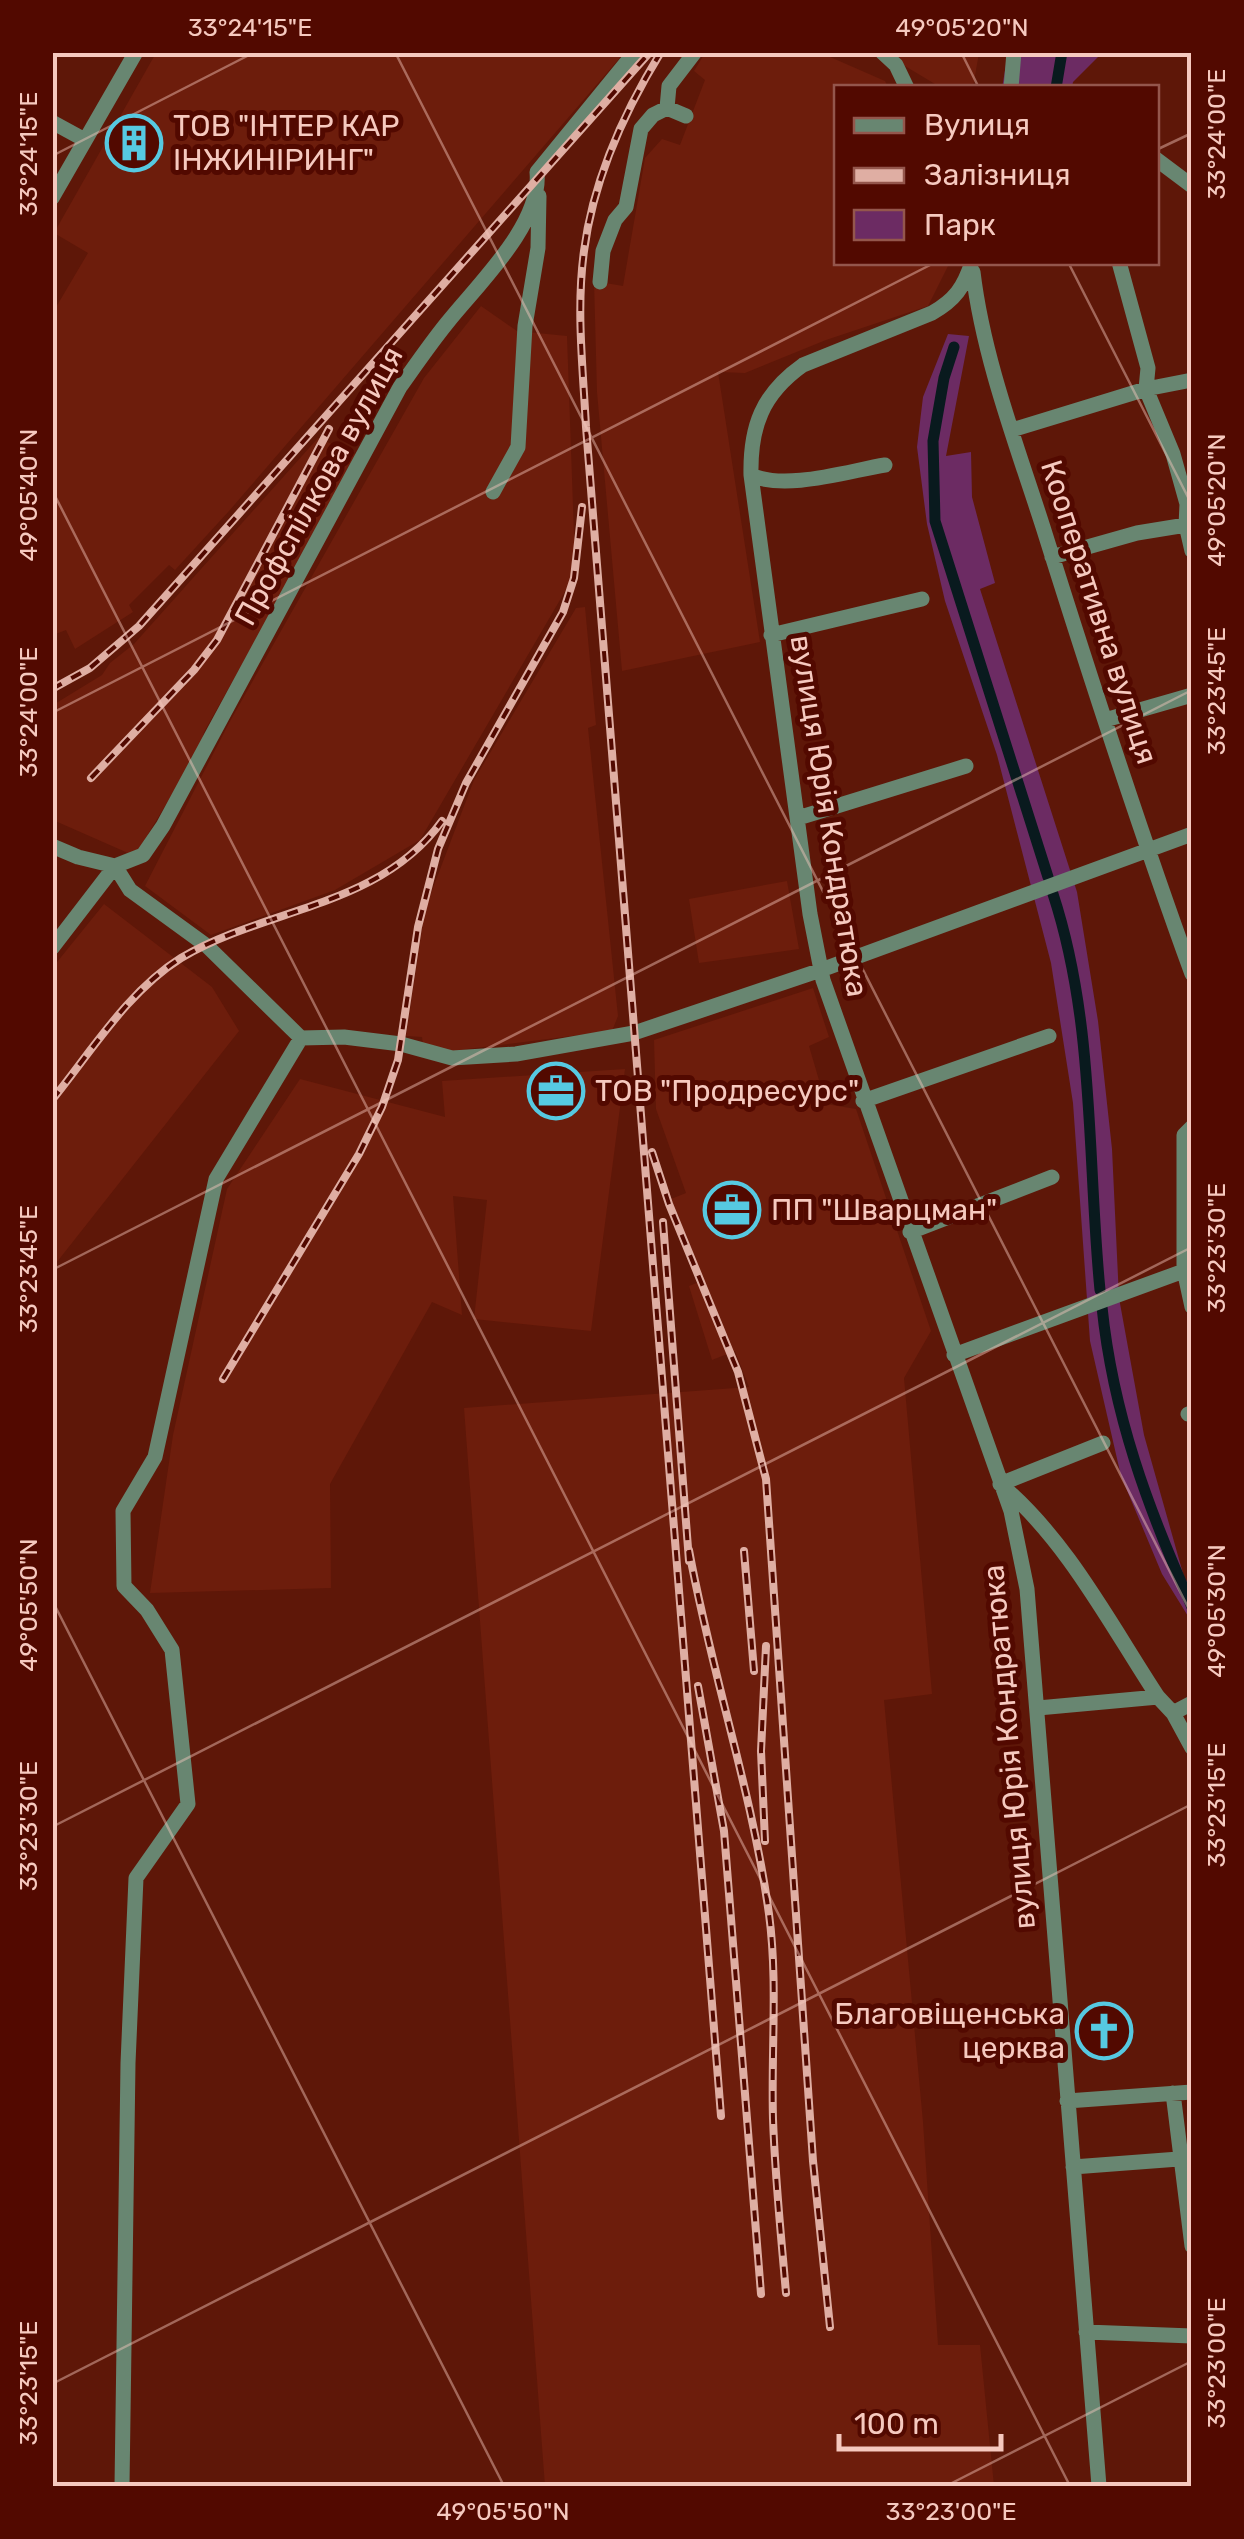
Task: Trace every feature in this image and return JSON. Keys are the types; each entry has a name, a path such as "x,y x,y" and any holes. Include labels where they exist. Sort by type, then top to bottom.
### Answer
{"street":[{"path":"52,198 136,52"},
{"name":"Профспілкова вулиця","path":"52,948 116,866 143,855 163,826 400,387 514,241 539,187 537,172 635,52"},
{"path":"667,108 669,86 695,52"},
{"path":"882,52 896,65 906,85"},
{"path":"1010,85 1014,52"},
{"path":"600,282 603,251 615,220 626,207 641,129 653,115 667,108 686,116"},
{"path":"52,122 85,140"},
{"path":"1159,161 1192,186"},
{"path":"492,492 518,448 525,326 538,248 539,187"},
{"path":"971,265 965,284 947,304 980,312"},
{"name":"Кооперативна вулиця","path":"972,265 980,312 1012,430 1146,850 1192,974"},
{"path":"1120,265 1148,368 1146,389 1173,454 1188,504 1186,525 1192,550"},
{"name":"вулиця Юрія Кондратюка","path":"947,304 789,375 760,412 750,445 751,475 821,970 863,1102 1011,1511 1028,1589 1099,2486"},
{"path":"1012,430 1146,389 1192,380"},
{"path":"751,475 764,481 785,482 885,465"},
{"path":"1052,557 1137,533 1186,525"},
{"path":"771,636 922,598"},
{"path":"1104,720 1192,695"},
{"path":"798,818 966,766"},
{"path":"52,846 116,866 130,890 207,946 301,1038 344,1037 401,1044 452,1058 516,1054 634,1033 821,970 1192,834"},
{"path":"863,1102 1048,1036"},
{"path":"122,2486 128,2063 136,1878 188,1804 172,1650 147,1610 124,1586 123,1511 155,1456 216,1179 301,1038"},
{"path":"1192,1127 1184,1136 1192,1307"},
{"path":"910,1232 1052,1177"},
{"path":"954,1354 1188,1269"},
{"path":"1103,1443 1000,1484 1024,1504 1052,1537 1158,1697 1174,1713 1192,1748"},
{"path":"1038,1708 1158,1697"},
{"path":"1174,1713 1192,1703"},
{"path":"1067,2101 1192,2092"},
{"path":"1173,2093 1187,2158 1192,2246"},
{"path":"1073,2167 1187,2158"},
{"path":"1086,2332 1192,2336"}],"shaded area":[{"path":"156,53 624,53 175,570 169,565 129,605 133,612 75,649 66,630 53,635 52,314 88,253 54,233"},
{"path":"705,53 821,53 885,81 887,85 834,85 834,265 948,266 928,306 826,340 745,373 718,372 760,642 622,671 597,392 594,281 623,286 645,158 662,139 680,145 705,80 694,71"},
{"path":"892,53 979,53 973,85 937,85"},
{"path":"481,306 517,331 567,336 575,563 571,581 420,840 335,890 211,935 145,886 229,723 424,378"},
{"path":"318,438 359,456 204,732 200,748 139,849 128,853 53,820 53,705 102,675 110,663 134,644"},
{"path":"585,607 596,725 588,728 618,1016 612,1031 451,1051 423,1045 422,1037 406,1036 425,909 474,780 576,608"},
{"path":"787,881 799,949 699,963 689,899"},
{"path":"104,904 212,987 239,1031 53,1267 53,967"},
{"path":"813,988 829,1037 809,1046 826,1104 856,1109 931,1331 904,1378 932,1694 884,1700 923,2122 938,2345 980,2345 994,2486 545,2486 464,1408 749,1387 735,1351 712,1360 689,1286 704,1280 671,1199 686,1193 656,1109 654,1040"},
{"path":"625,1069 591,1331 474,1319 487,1200 453,1196 462,1315 432,1302 330,1484 331,1588 150,1593 173,1435 227,1189 300,1079 445,1117 442,1081"}],"green space":[{"path":"1008,53 1102,53 1072,85 1003,85"},
{"path":"948,334 969,336 946,456 971,452 972,497 995,583 980,589 1077,892 1098,1021 1112,1149 1119,1298 1144,1435 1184,1577 1191,1588 1191,1621 1162,1574 1121,1476 1090,1341 1073,1103 1051,963 997,755 945,601 927,524 917,447 923,397"}],"waterway":[{"path":"1056,85 1062,52"},
{"path":"954,347 944,378 933,441 935,521 1048,877"},
{"path":"1053,894 1067,942 1083,1040 1100,1290"},
{"path":"1102,1307 1115,1385 1135,1460 1192,1607"}],"railway":[{"path":"52,689 90,668 139,626 650,52"},
{"path":"661,52 623,123 595,199 582,273 581,339 721,2116"},
{"path":"91,778 194,670 217,640 329,429"},
{"path":"223,1379 359,1154 382,1107 398,1060 418,927 438,849 466,783 563,612 574,578 582,507"},
{"path":"52,1100 111,1023 144,987 181,958 387,872 416,850 442,821"},
{"path":"652,1152 669,1204 738,1372 766,1479 813,2161 830,2327"},
{"path":"663,1222 689,1561"},
{"path":"689,1550 752,1822 769,1914 774,2141 786,2293"},
{"path":"744,1551 754,1671"},
{"path":"765,1841 761,1751 766,1646"},
{"path":"698,1686 724,1831 761,2294"}],"place":[{"name":"ТОВ \"ІНТЕР КАР ІНЖИНІРИНГ\"","path":"134,143"},
{"name":"ТОВ \"Продресурс\"","path":"556,1091"},
{"name":"ПП \"Шварцман\"","path":"732,1210"},
{"name":"Благовіщенська церква","path":"1104,2031"}]}
